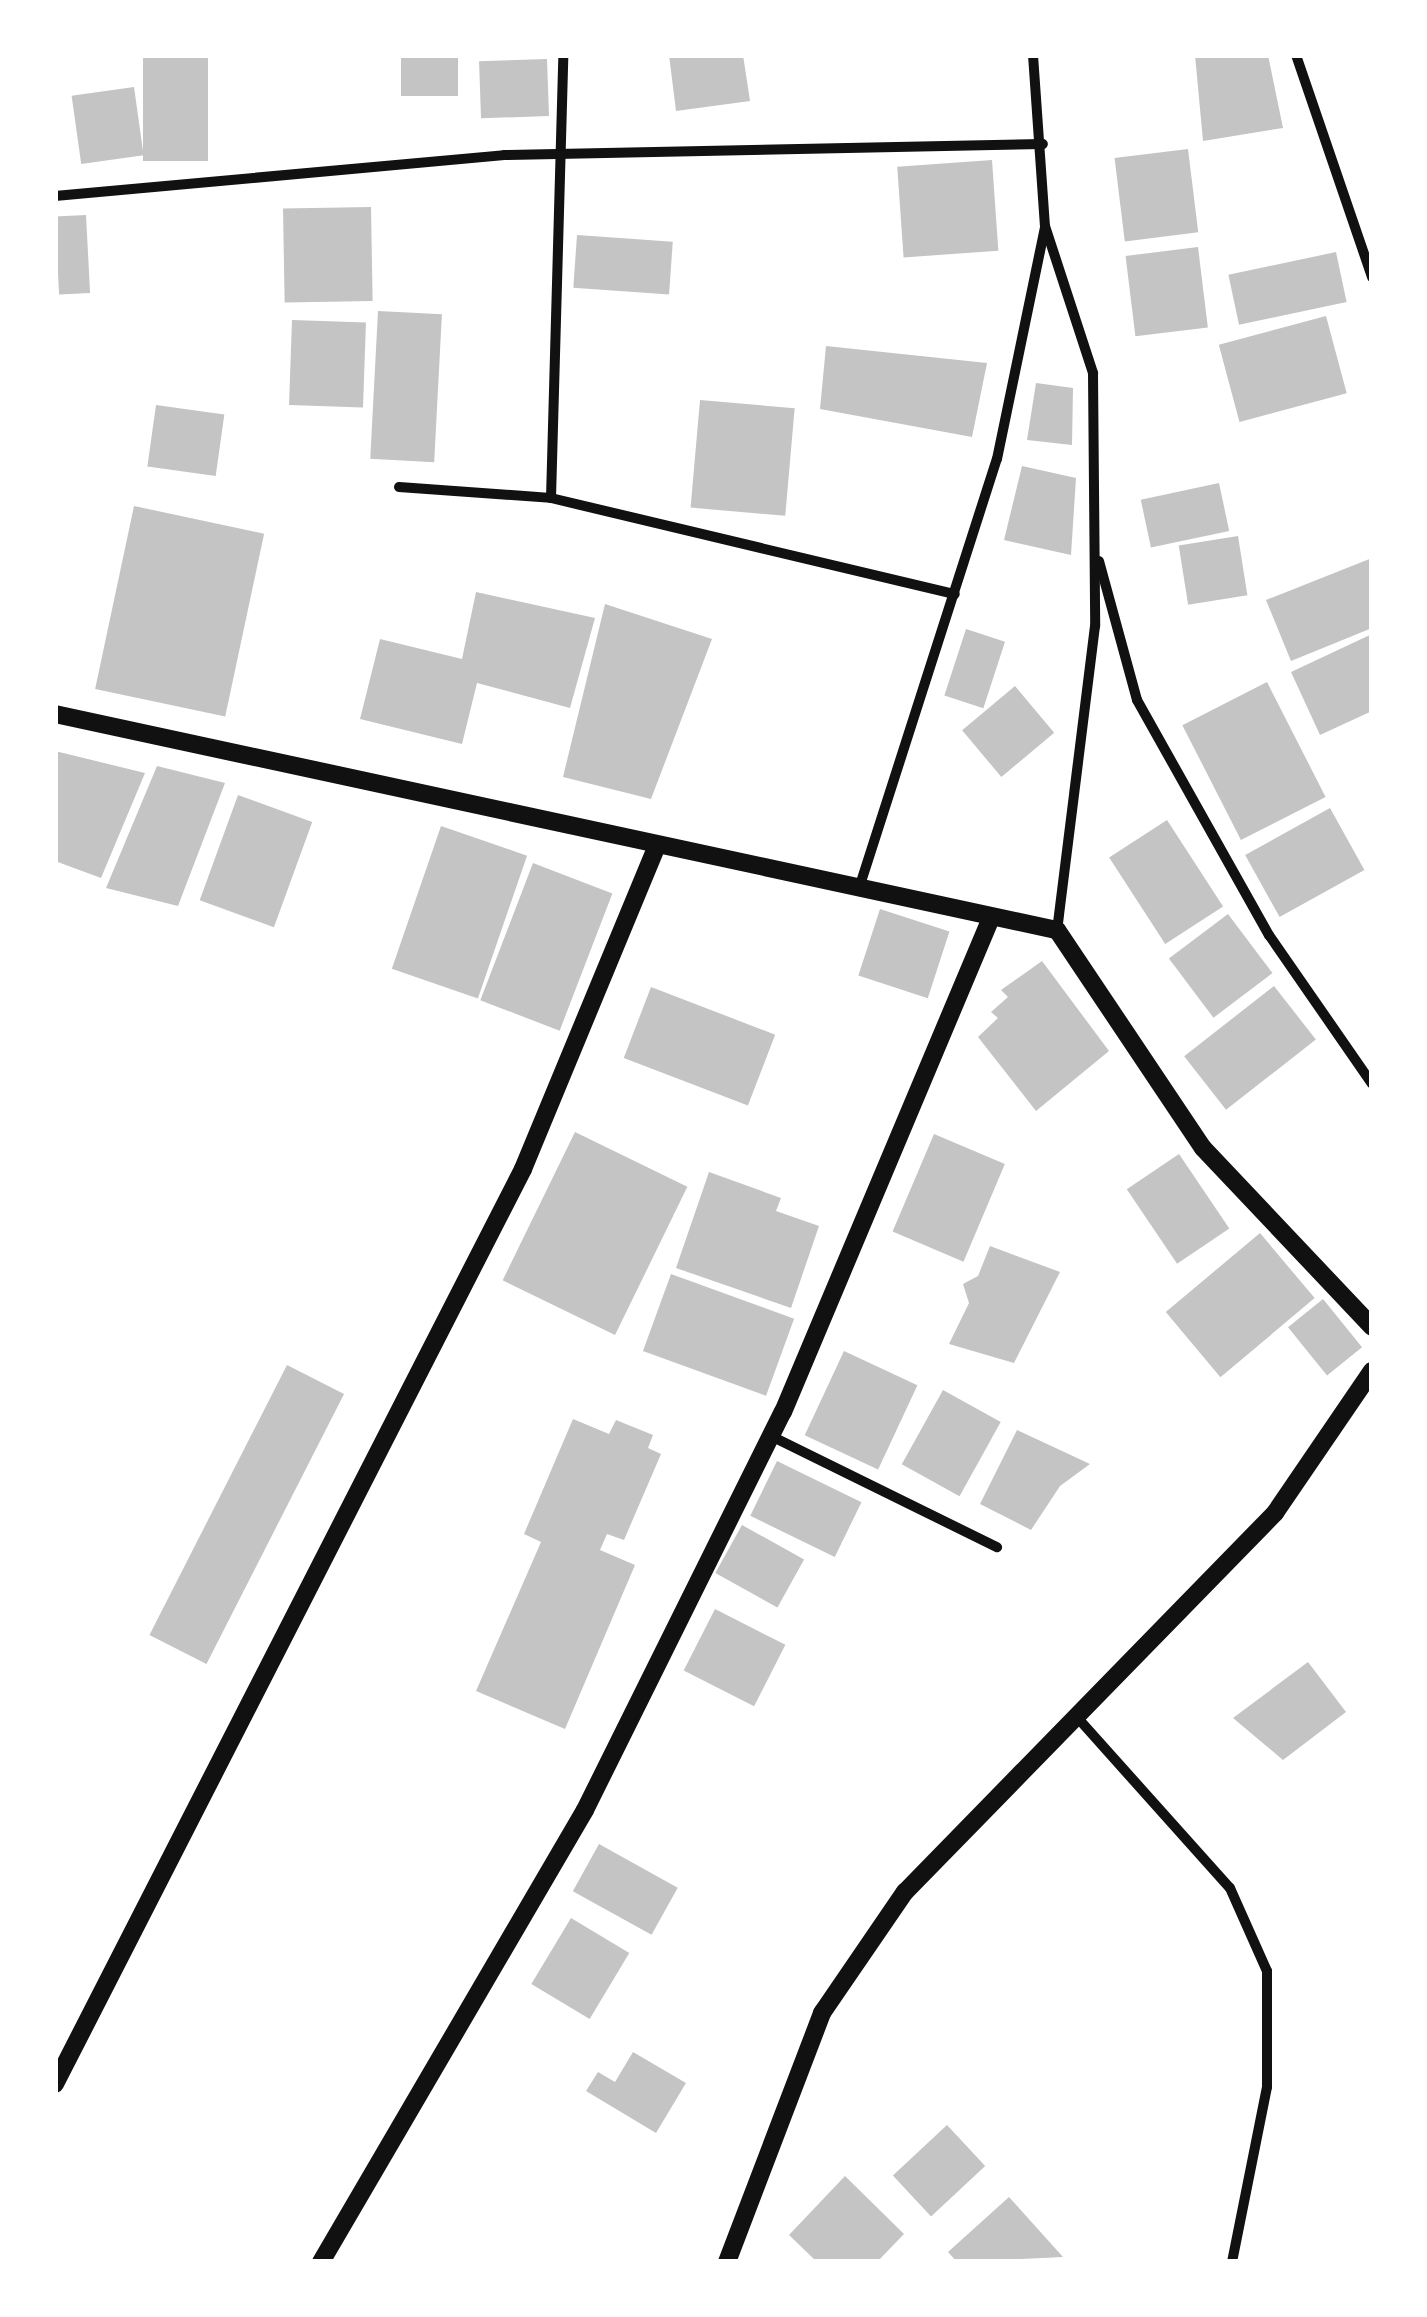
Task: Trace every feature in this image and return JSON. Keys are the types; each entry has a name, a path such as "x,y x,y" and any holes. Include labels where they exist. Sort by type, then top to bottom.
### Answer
{"street":[{"path":"551,498 563,55"},
{"path":"861,882 997,459 1045,226 1033,55"},
{"path":"1296,55 1372,277"},
{"path":"55,196 562,156 1042,144"},
{"path":"1045,226 1094,373 1095,626 1057,930 1203,1148 1372,1327"},
{"path":"399,487 551,498 955,594"},
{"path":"1094,546 1137,700 1269,935 1372,1084"},
{"path":"55,714 657,845 861,882 992,918 1057,930"},
{"path":"55,2084 523,1168 657,845"},
{"path":"321,2262 585,1810 771,1436 992,918"},
{"path":"727,2262 822,2013 905,1892 1275,1512 1372,1371"},
{"path":"771,1436 997,1546"},
{"path":"1075,1715 1230,1888 1267,1971 1267,2087 1232,2262"}],"building":[{"path":"143,55 208,55 208,161 143,161"},
{"path":"401,55 458,55 458,96 401,96"},
{"path":"669,55 743,55 750,101 676,111"},
{"path":"1195,55 1268,55 1283,128 1203,141"},
{"path":"547,59 549,116 481,118 479,61"},
{"path":"134,87 144,155 81,164 72,96"},
{"path":"1188,149 1198,232 1125,241 1115,158"},
{"path":"992,160 998,251 904,257 897,167"},
{"path":"371,207 373,301 285,303 283,209"},
{"path":"86,215 90,293 59,295 55,217"},
{"path":"577,235 673,242 669,295 573,288"},
{"path":"1198,247 1208,327 1135,336 1126,256"},
{"path":"1336,252 1347,302 1239,325 1228,275"},
{"path":"378,311 442,314 434,462 370,459"},
{"path":"1326,316 1347,393 1239,422 1219,345"},
{"path":"292,320 366,323 363,408 289,405"},
{"path":"826,346 987,363 972,437 820,409"},
{"path":"1036,383 1073,388 1072,445 1027,440"},
{"path":"700,400 795,408 785,516 691,508"},
{"path":"156,405 224,415 216,476 147,466"},
{"path":"1022,466 1076,478 1071,555 1004,540"},
{"path":"1219,483 1229,531 1151,548 1141,500"},
{"path":"134,506 264,534 225,717 95,689"},
{"path":"1238,536 1247,595 1188,605 1179,545"},
{"path":"1372,558 1372,628 1291,661 1266,600"},
{"path":"476,592 595,618 570,708 477,683 462,744 360,719 380,639 462,659"},
{"path":"605,604 712,639 651,799 563,777"},
{"path":"966,629 1005,642 983,708 944,696"},
{"path":"1372,634 1372,711 1320,735 1291,672"},
{"path":"1267,682 1326,797 1241,840 1182,725"},
{"path":"1015,686 1054,733 1001,777 962,730"},
{"path":"55,751 145,773 101,878 55,861"},
{"path":"157,766 225,783 178,906 106,888"},
{"path":"238,795 312,822 274,927 200,900"},
{"path":"1330,808 1364,870 1280,917 1245,855"},
{"path":"1167,820 1223,906 1165,944 1109,858"},
{"path":"441,826 527,856 478,998 392,969"},
{"path":"533,863 612,893 560,1031 480,1000"},
{"path":"880,909 949,932 928,998 858,976"},
{"path":"1228,914 1273,973 1213,1018 1169,959"},
{"path":"1042,961 1109,1051 1036,1111 978,1037 998,1018 991,1012 1008,997 1001,990"},
{"path":"1274,986 1316,1040 1226,1110 1184,1056"},
{"path":"651,987 775,1035 748,1106 624,1058"},
{"path":"575,1132 687,1187 615,1335 503,1280"},
{"path":"934,1134 1005,1164 963,1262 893,1232"},
{"path":"1179,1154 1229,1229 1177,1264 1127,1189"},
{"path":"709,1172 781,1198 776,1211 819,1226 791,1308 676,1268"},
{"path":"1260,1233 1315,1298 1220,1377 1166,1312"},
{"path":"990,1246 1060,1272 1014,1363 949,1344 969,1303 963,1284 978,1276"},
{"path":"671,1274 794,1319 766,1396 643,1351"},
{"path":"1323,1299 1362,1347 1327,1376 1288,1327"},
{"path":"844,1351 917,1385 878,1470 805,1435"},
{"path":"287,1365 344,1394 206,1664 149,1635"},
{"path":"943,1390 1001,1422 960,1496 902,1464"},
{"path":"573,1419 609,1434 616,1420 653,1435 648,1448 661,1454 624,1540 607,1534 600,1550 635,1565 565,1729 476,1691 541,1542 524,1534"},
{"path":"1017,1430 1090,1464 1060,1486 1031,1530 980,1504"},
{"path":"777,1461 861,1502 835,1557 750,1516"},
{"path":"742,1525 804,1559 777,1608 715,1573"},
{"path":"715,1609 785,1645 754,1706 684,1670"},
{"path":"1308,1662 1346,1712 1283,1760 1233,1718"},
{"path":"599,1844 678,1888 652,1935 573,1891"},
{"path":"571,1918 629,1953 590,2019 531,1984"},
{"path":"633,2052 686,2083 656,2133 586,2091 598,2072 615,2082"},
{"path":"947,2125 985,2166 931,2216 893,2175"},
{"path":"845,2176 904,2234 877,2262 817,2262 789,2235"},
{"path":"1009,2197 1063,2257 957,2262 948,2252"}]}
